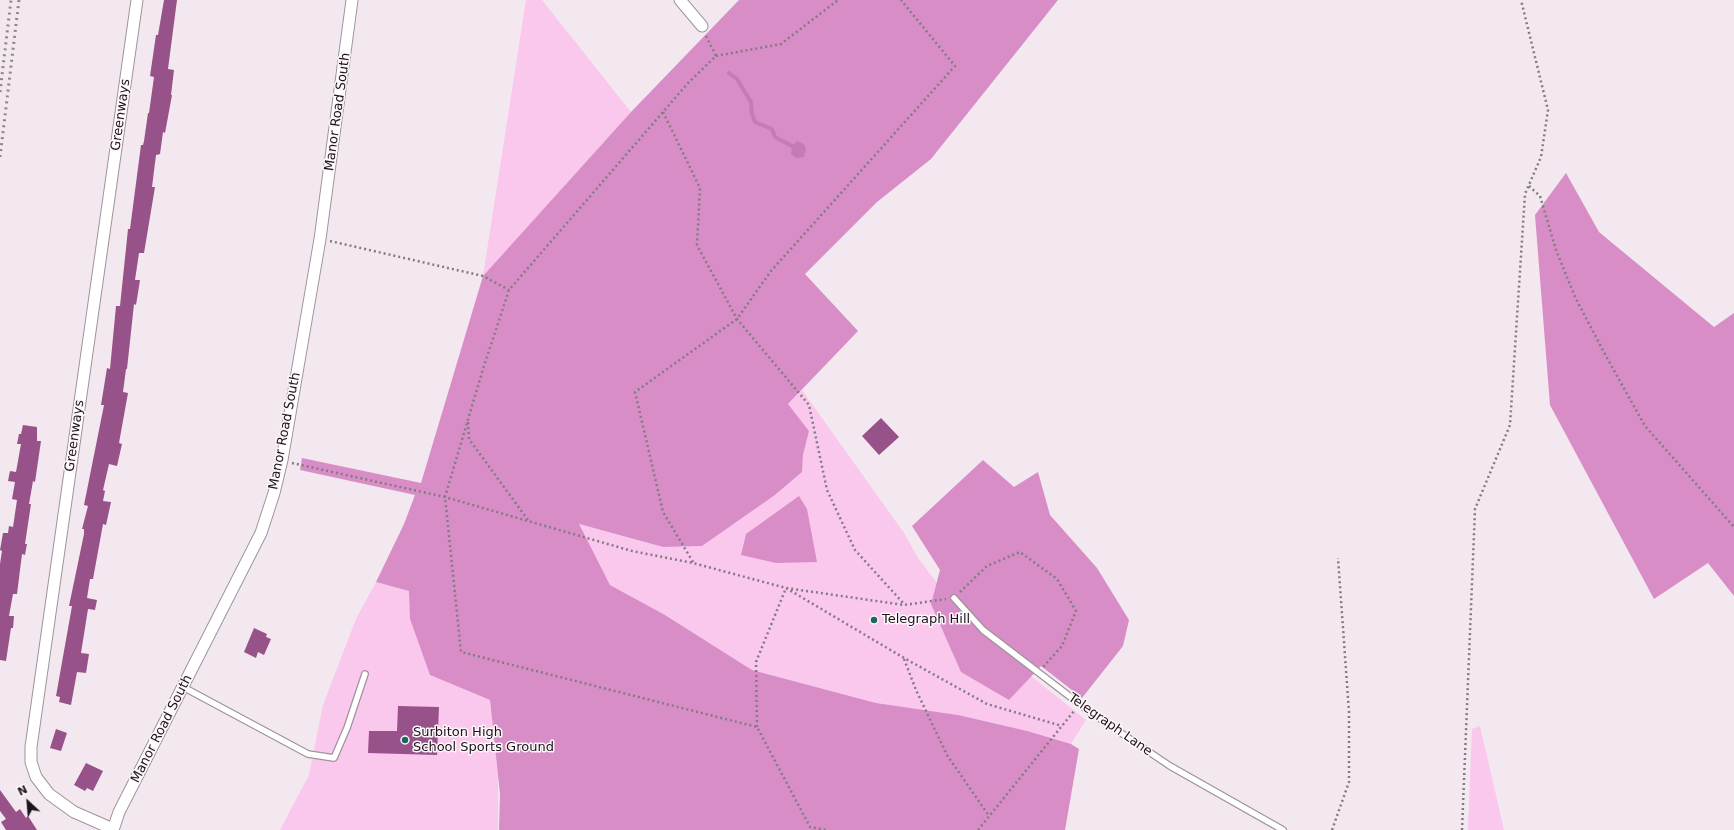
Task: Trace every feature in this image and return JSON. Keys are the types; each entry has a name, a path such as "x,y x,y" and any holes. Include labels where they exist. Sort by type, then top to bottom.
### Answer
{"street":[{"name":"Greenways","path":"113,830 74,812 49,794 36,777 31,762 31,747 137,0"},
{"name":"Manor Road South","path":"113,830 119,812 261,533 274,493 282,460 320,239 352,0"},
{"path":"680,0 702,26"}],"lane":[{"name":"Telegraph Lane","path":"954,598 983,630 1080,705 1170,766 1283,830"},
{"path":"183,687 308,754 334,758 347,728 365,674"}],"path":[{"path":"757,727 462,652 445,497 509,290 688,83 716,56 781,44 838,0"},
{"path":"693,563 663,512 635,392 737,319 771,271 955,66 902,0"},
{"path":"1462,830 1475,508 1510,425 1525,194 1540,157 1548,110 1521,0"},
{"path":"702,26 716,56"},
{"path":"663,112 700,188 696,245 737,319 809,405 827,490 855,550 904,605"},
{"path":"1529,186 1540,196 1556,250 1575,297 1645,426 1734,527"},
{"path":"320,239 483,276 509,290"},
{"path":"468,420 469,439 529,520"},
{"path":"282,460 445,497 483,509 529,520 632,551 693,563 786,588 904,605 954,598 987,566 1020,552 1057,579 1076,611 1062,646 1039,673"},
{"path":"1332,830 1349,782 1349,712 1338,558"},
{"path":"786,588 756,662 757,727 810,827 826,830"},
{"path":"786,588 904,658 987,704 1062,726"},
{"path":"904,658 916,690 948,755 989,816"},
{"path":"978,830 1080,705"}],"shaded area":[{"path":"526,0 542,0 631,112 483,276"},
{"path":"739,0 1058,0 931,159 877,202 805,274 858,331 788,404 809,431 803,455 802,472 775,495 702,546 663,547 579,524 610,585 665,615 752,670 876,703 958,715 1027,731 1071,744 1079,749 1065,830 499,830 500,794 490,700 430,675 410,619 409,591 376,582 404,524 415,495 300,470 302,458 421,483 483,276 631,112"},
{"path":"797,141 804,144 806,149 804,157 796,158 791,154 792,146"},
{"path":"1566,173 1599,232 1714,327 1734,313 1734,596 1708,563 1654,599 1550,405 1535,215"},
{"path":"802,390 904,533 918,558 937,583 931,604 1009,700 1031,676 1086,720 1071,744 958,715 876,703 752,670 665,615 610,585 578,524 663,547 702,546 775,495 802,472 803,455 809,431 788,404"},
{"path":"983,460 1014,487 1038,472 1050,515 1097,568 1129,620 1123,646 1082,698 1041,666 1009,700 961,672 931,604 940,570 912,526"},
{"path":"799,496 807,509 817,562 776,563 741,555 746,534"},
{"name":"Surbiton High School Sports Ground","path":"376,582 410,591 410,619 430,675 490,700 498,777 498,830 280,830 309,775 323,705 356,619"},
{"path":"1480,726 1504,830 1468,830 1472,729"}],"building":[{"path":"164,0 177,0 168,69 174,70 172,95 165,133 163,132 160,154 156,155 152,187 155,187 144,253 139,253 135,280 140,280 136,305 134,304 123,392 128,393 119,443 122,444 117,466 109,464 103,490 105,491 103,501 111,502 106,525 103,524 93,579 90,579 87,598 97,600 95,610 88,609 81,653 89,654 86,673 77,672 71,705 59,702 60,697 56,696 72,606 69,606 84,534 84,529 82,529 88,506 84,505 104,405 101,405 107,368 110,369 116,306 120,306 128,229 130,229 141,145 143,145 144,141 154,77 150,76 156,35 158,35"},
{"path":"881,418 899,437 879,455 862,436"},
{"path":"23,425 37,427 37,441 41,441 35,482 33,481 29,504 31,504 25,544 27,544 25,555 22,554 17,594 13,594 9,616 14,616 6,661 0,660 0,564 2,551 0,550 3,533 8,533 9,526 13,527 17,500 12,499 15,482 8,481 10,471 16,472 21,444 17,444"},
{"path":"254,628 267,634 266,637 271,639 264,655 258,652 256,658 244,652"},
{"path":"398,706 439,707 437,755 368,753 369,731 397,731"},
{"path":"56,729 67,733 61,751 50,748"},
{"path":"86,763 103,771 93,791 87,788 85,791 74,785"},
{"path":"0,790 16,812 20,809 26,818 28,816 37,830 6,830 1,822 6,819 0,811"}],"waterway":[{"path":"729,73 737,79 751,102 752,114 755,122 772,129 775,137 792,146"}],"railway":[{"path":"0,92 11,0"},
{"path":"0,157 19,0"}],"place":[{"name":"Telegraph Hill","path":"874,620"},
{"name":"Surbiton High School Sports Ground","path":"405,740"}]}
